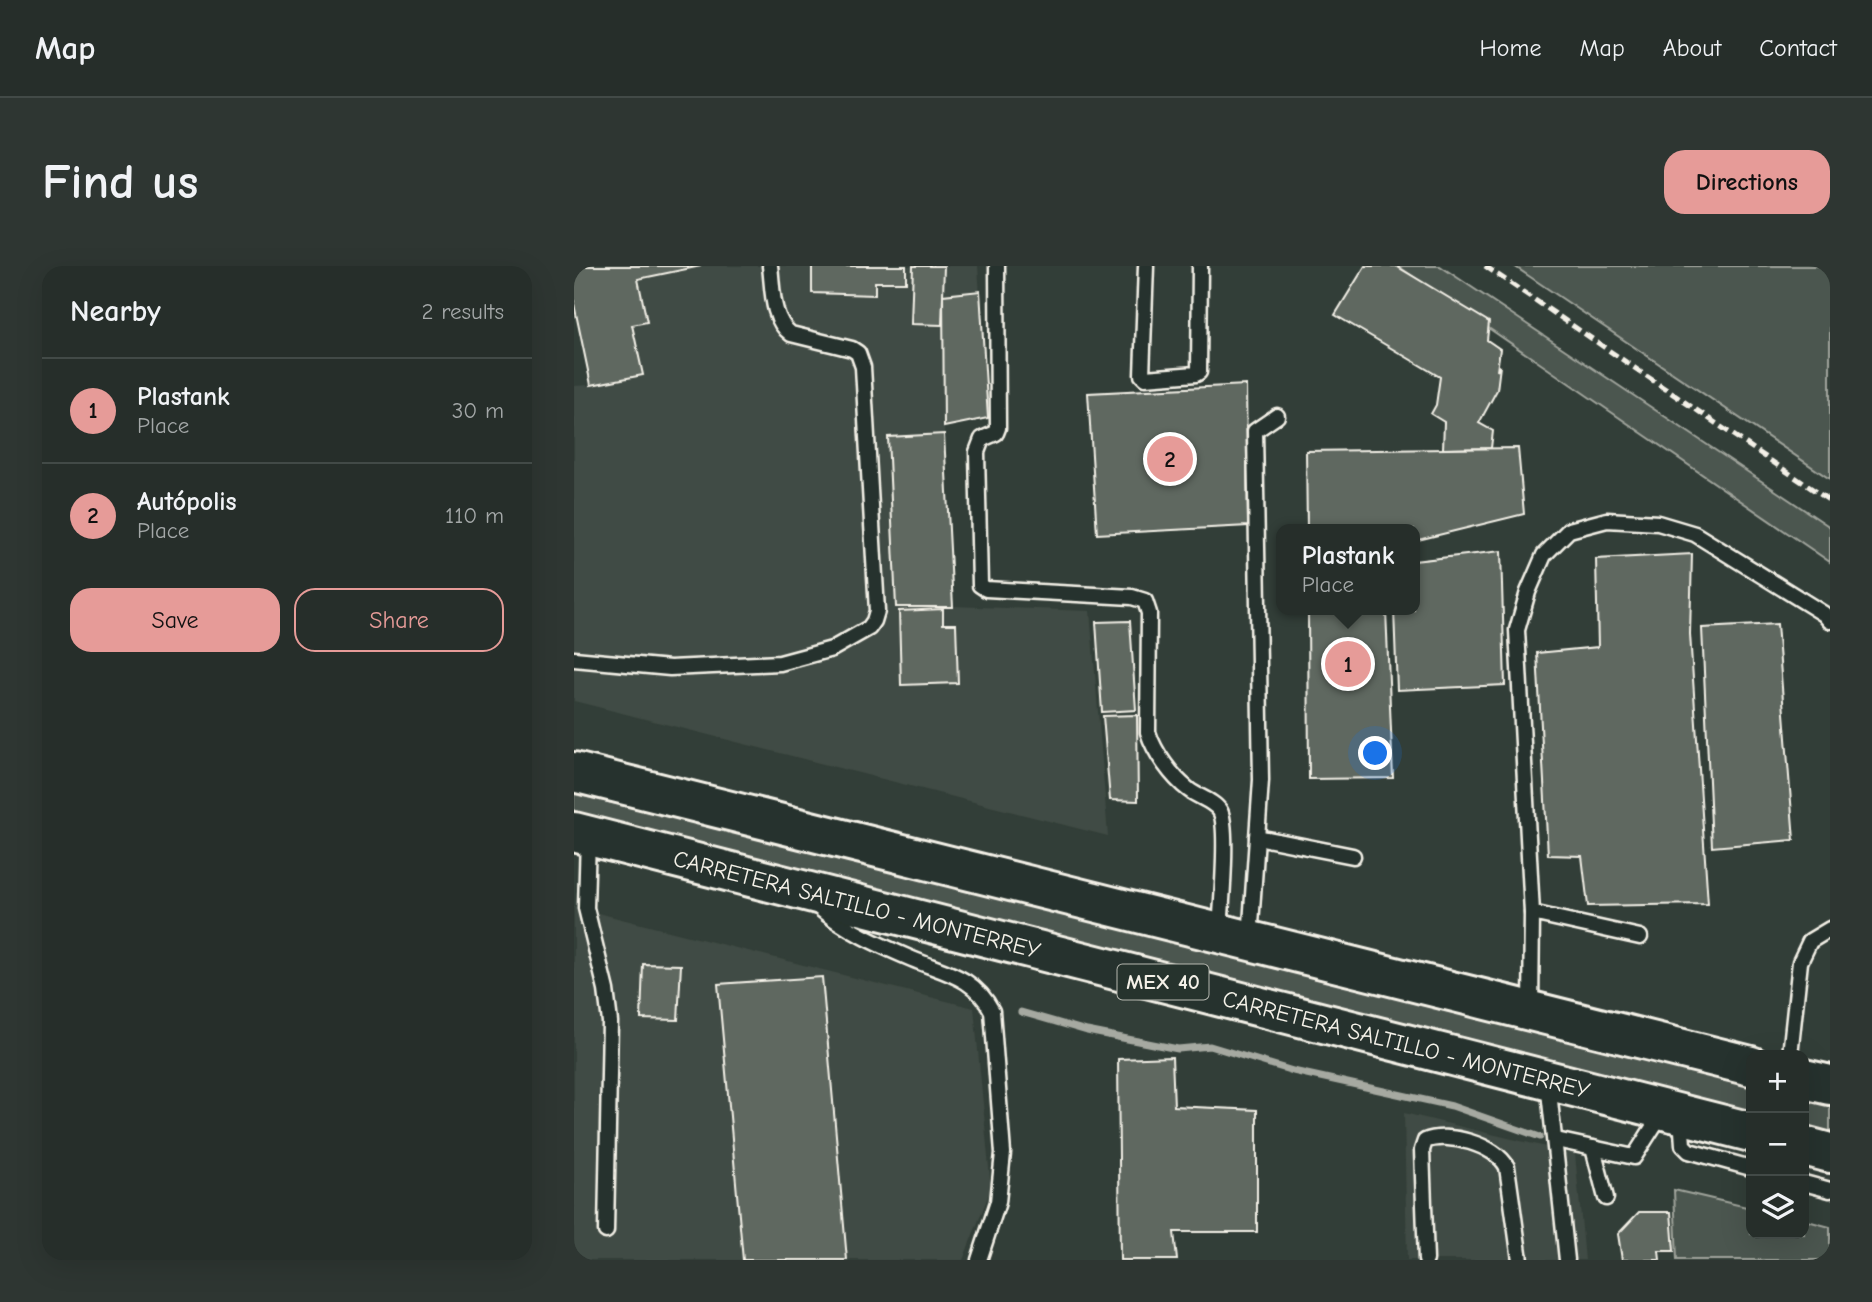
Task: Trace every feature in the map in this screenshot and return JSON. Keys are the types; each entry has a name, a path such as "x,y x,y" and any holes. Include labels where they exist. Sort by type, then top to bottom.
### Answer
{"main road":[{"name":"MEX 40","path":"574,772 1746,1065"},
{"name":"CARRETERA SALTILLO - MONTERREY","path":"581,834 1746,1131"},
{"path":"1809,1080 1830,1086"},
{"path":"1809,1147 1830,1153"}],"lane":[{"path":"574,659 670,668 780,663 832,649 869,628 874,621 877,611 863,367 858,353 852,349 791,334 784,328 778,320 770,266"},
{"path":"997,266 998,428 996,433 982,439 977,452 980,585 986,589 1132,597 1145,601 1149,613 1148,732 1152,743 1187,788 1216,806 1221,814 1235,937"},
{"path":"1146,266 1142,375 1145,378 1199,372 1200,266"},
{"path":"1235,937 1257,837 1261,780 1255,432 1277,416"},
{"path":"1531,1011 1532,913 1517,630 1528,592 1544,555 1569,530 1607,520 1658,523 1695,534 1824,614 1830,621"},
{"path":"581,834 586,908 606,990 610,1022 606,1231"},
{"path":"1257,837 1353,856"},
{"path":"798,889 835,921 974,986 992,1011 1003,1153 998,1202 979,1260"},
{"path":"1532,913 1640,937"},
{"path":"1791,1050 1800,962 1810,942 1830,929"},
{"path":"1548,1080 1567,1260"},
{"path":"1556,1140 1634,1157 1672,1112 1684,1145 1689,1151 1746,1167"},
{"path":"1426,1260 1422,1150 1425,1141 1435,1136 1458,1139 1491,1150 1503,1159 1507,1167 1520,1260"},
{"path":"1593,1148 1606,1198"},
{"path":"1809,1184 1830,1190"}],"shaded area":[{"path":"574,266 978,266 988,418 944,427 953,606 1090,611 1108,836 574,701 574,386 591,385 574,313"},
{"path":"1398,266 1440,266 1830,527 1830,562"},
{"path":"1514,266 1830,266 1830,479"},
{"path":"574,794 1042,904 1746,1084 1746,1118 574,821"},
{"path":"574,907 974,1008 991,1189 963,1260 574,1260"},
{"path":"1809,1099 1830,1105 1830,1139 1809,1133"},
{"path":"1404,1113 1575,1154 1585,1260 1407,1260"},
{"path":"1674,1190 1746,1207 1746,1239 1809,1239 1809,1221 1830,1227 1830,1260 1677,1260"}],"building":[{"path":"574,266 701,266 638,279 647,322 632,325 643,375 591,385 574,304"},
{"path":"812,266 906,266 906,282 875,282 875,295 812,293"},
{"path":"913,266 944,266 942,325 911,324"},
{"path":"1365,266 1396,266 1489,322 1487,340 1500,349 1497,371 1500,366 1497,390 1479,423 1493,431 1491,448 1443,449 1444,422 1431,414 1436,405 1440,377 1335,315"},
{"path":"980,291 988,418 944,427 943,295"},
{"path":"1246,385 1248,526 1097,534 1088,393"},
{"path":"944,434 953,607 896,607 888,437"},
{"path":"1518,448 1524,514 1420,540 1420,524 1307,524 1306,451"},
{"path":"1501,551 1505,685 1397,690 1394,615 1420,615 1420,560"},
{"path":"1692,554 1690,634 1708,904 1588,906 1582,856 1548,855 1537,653 1598,647 1596,559"},
{"path":"943,609 943,624 956,624 958,683 901,685 899,611"},
{"path":"1308,615 1386,615 1393,778 1309,779"},
{"path":"1130,621 1136,710 1102,712 1096,622"},
{"path":"1777,624 1794,840 1712,847 1702,628"},
{"path":"1137,715 1138,801 1110,800 1103,716"},
{"path":"643,964 681,965 678,1020 641,1019"},
{"path":"822,977 847,1260 743,1260 718,984"},
{"path":"1172,1057 1174,1106 1257,1110 1257,1232 1174,1232 1177,1260 1120,1260 1118,1059"},
{"path":"1639,1212 1671,1212 1674,1251 1659,1251 1660,1260 1622,1260 1618,1234"}],"waterway":[{"path":"1021,1012 1087,1031 1178,1049 1210,1046 1293,1071 1452,1106 1540,1137"}],"railway":[{"path":"1485,266 1830,501"}],"place":[{"name":"Autópolis","path":"1170,459"},
{"name":"Plastank","path":"1348,664"}]}
